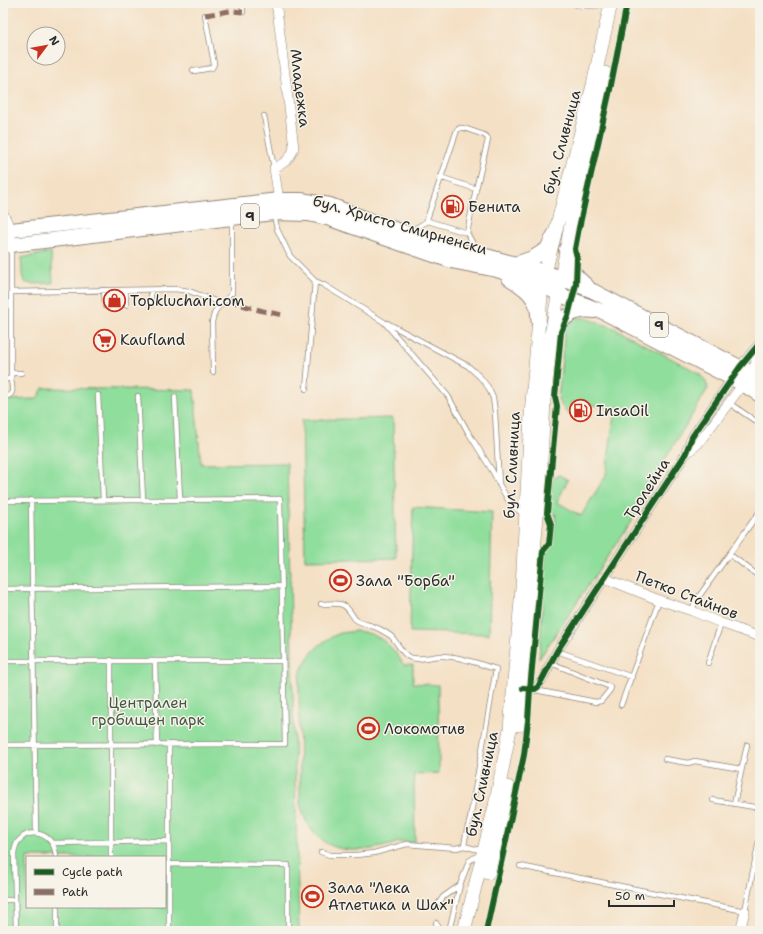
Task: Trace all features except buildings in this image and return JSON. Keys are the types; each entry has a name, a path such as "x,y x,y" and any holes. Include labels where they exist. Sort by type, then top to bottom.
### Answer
{"main road":[{"name":"бул. Сливница","path":"464,931 485,851 510,729 522,588 531,415 544,278 593,85 611,3"},
{"name":"бул. Сливница","path":"472,931 493,854 529,688 535,536 540,481 544,400 551,335 575,202 620,3"},
{"name":"бул. Христо Смирненски","path":"7,230 279,200 300,200 330,205 456,250 515,264 544,278 558,294 601,311 745,376"},
{"name":"бул. Христо Смирненски","path":"7,245 273,213 308,214 327,218 451,261 544,278 561,278 593,291 745,376 760,395"},
{"path":"515,264 533,258 547,249 554,235"},
{"path":"566,249 569,263 576,276 593,291"},
{"path":"497,270 517,283 530,294 536,306 539,323"},
{"path":"551,335 558,324 573,313 586,310 601,311"}],"street":[{"name":"Младежка","path":"274,168 287,160 292,155 294,148 275,3"},
{"path":"577,3 597,4"},
{"path":"274,168 279,200"},
{"path":"3,213 7,230 7,245"},
{"name":"Тролейна","path":"529,688 538,686 557,651 685,454 692,437 745,376 760,343"},
{"name":"Тролейна","path":"685,454 698,444 729,403 760,353"},
{"name":"Петко Стайнов","path":"604,578 760,637"},
{"path":"740,931 745,911"}],"lane":[{"path":"242,3 243,12"},
{"path":"193,70 212,68 214,64 205,15"},
{"path":"264,116 274,168"},
{"path":"426,222 457,130 464,128 484,135 488,140 467,233 473,244 486,256"},
{"path":"440,177 476,189"},
{"path":"273,213 277,229 290,256 315,281 384,322 468,366 488,386 493,398 495,412 500,486"},
{"path":"213,372 212,322 217,308 228,299 232,293 232,218"},
{"path":"407,233 428,221 467,233"},
{"path":"3,397 10,396 12,393 11,292 7,245"},
{"path":"306,389 315,281"},
{"path":"11,292 175,289 189,291 223,304"},
{"path":"104,290 105,306"},
{"path":"126,290 126,305"},
{"path":"151,290 151,305"},
{"path":"384,322 448,396 510,503 525,515"},
{"path":"11,373 21,373"},
{"path":"3,379 11,379"},
{"path":"98,395 103,500"},
{"path":"138,396 143,500"},
{"path":"175,396 180,499"},
{"path":"729,403 760,424"},
{"path":"3,501 280,499 285,744 3,745"},
{"path":"30,500 36,833"},
{"path":"692,610 695,602 760,511"},
{"path":"729,554 760,577"},
{"path":"3,589 282,586"},
{"path":"621,705 659,600"},
{"path":"322,604 337,604 344,606 356,619 381,630 390,636 398,643 406,655 410,658 416,659 448,656 496,669 464,846"},
{"path":"708,663 721,623"},
{"path":"557,651 632,677"},
{"path":"111,660 111,856"},
{"path":"156,660 157,745"},
{"path":"3,661 284,661"},
{"path":"529,688 596,702 601,701 611,688 551,663"},
{"path":"168,745 169,864 167,905 169,931"},
{"path":"734,804 747,745"},
{"path":"665,759 688,763 695,761 741,769"},
{"path":"713,800 760,808"},
{"path":"16,931 15,846 23,837 36,833 47,837 52,843 56,856"},
{"path":"520,866 745,911 760,836"},
{"path":"52,843 169,841"},
{"path":"321,852 330,855 357,855 374,853 407,844 456,848 464,846 485,851"},
{"path":"449,931 460,885 469,861 485,851"},
{"path":"169,864 288,865 288,931"},
{"path":"436,907 443,897 460,885"},
{"path":"3,900 15,900"},
{"path":"57,908 57,931"},
{"path":"436,923 441,931"}],"green space":[{"path":"51,252 53,283 26,283 22,276 21,258"},
{"path":"578,317 586,318 614,328 693,370 703,378 708,388 651,482 634,517 539,659 546,550 553,544 556,514 549,513 552,479 559,475 568,480 557,502 581,516 606,475 615,408 571,402 569,415 558,401 565,325"},
{"name":"Централен гробищен парк","path":"43,388 194,390 201,464 287,463 299,931 3,931 3,400 37,399"},
{"path":"393,418 396,558 305,560 302,420"},
{"path":"413,507 492,512 489,634 410,632"},
{"name":"Локомотив","path":"356,631 372,634 379,638 390,646 404,665 413,665 413,683 438,685 439,773 414,774 415,842 401,842 363,850 335,847 319,838 309,827 300,803 299,683 301,672 308,658 322,643 341,633"}],"marked path":[{"path":"205,15 230,11 243,12"},
{"path":"230,297 238,304 283,315"}],"cycle path":[{"path":"486,931 524,755 543,551 549,544 551,524 547,513 557,406 555,397 561,332 568,316 576,284 577,257 575,249 611,85 627,3"},
{"path":"523,688 535,689 538,687 557,651 685,455 692,437 740,367 760,343"}],"place":[{"name":"Бенита","path":"453,207"},
{"name":"Topkluchari.com","path":"114,301"},
{"name":"Kaufland","path":"104,340"},
{"name":"InsaOil","path":"580,411"},
{"name":"Зала \"Борба\"","path":"341,581"},
{"name":"Локомотив","path":"369,729"},
{"name":"Зала \"Лека Атлетика и Шах\"","path":"313,897"}]}
